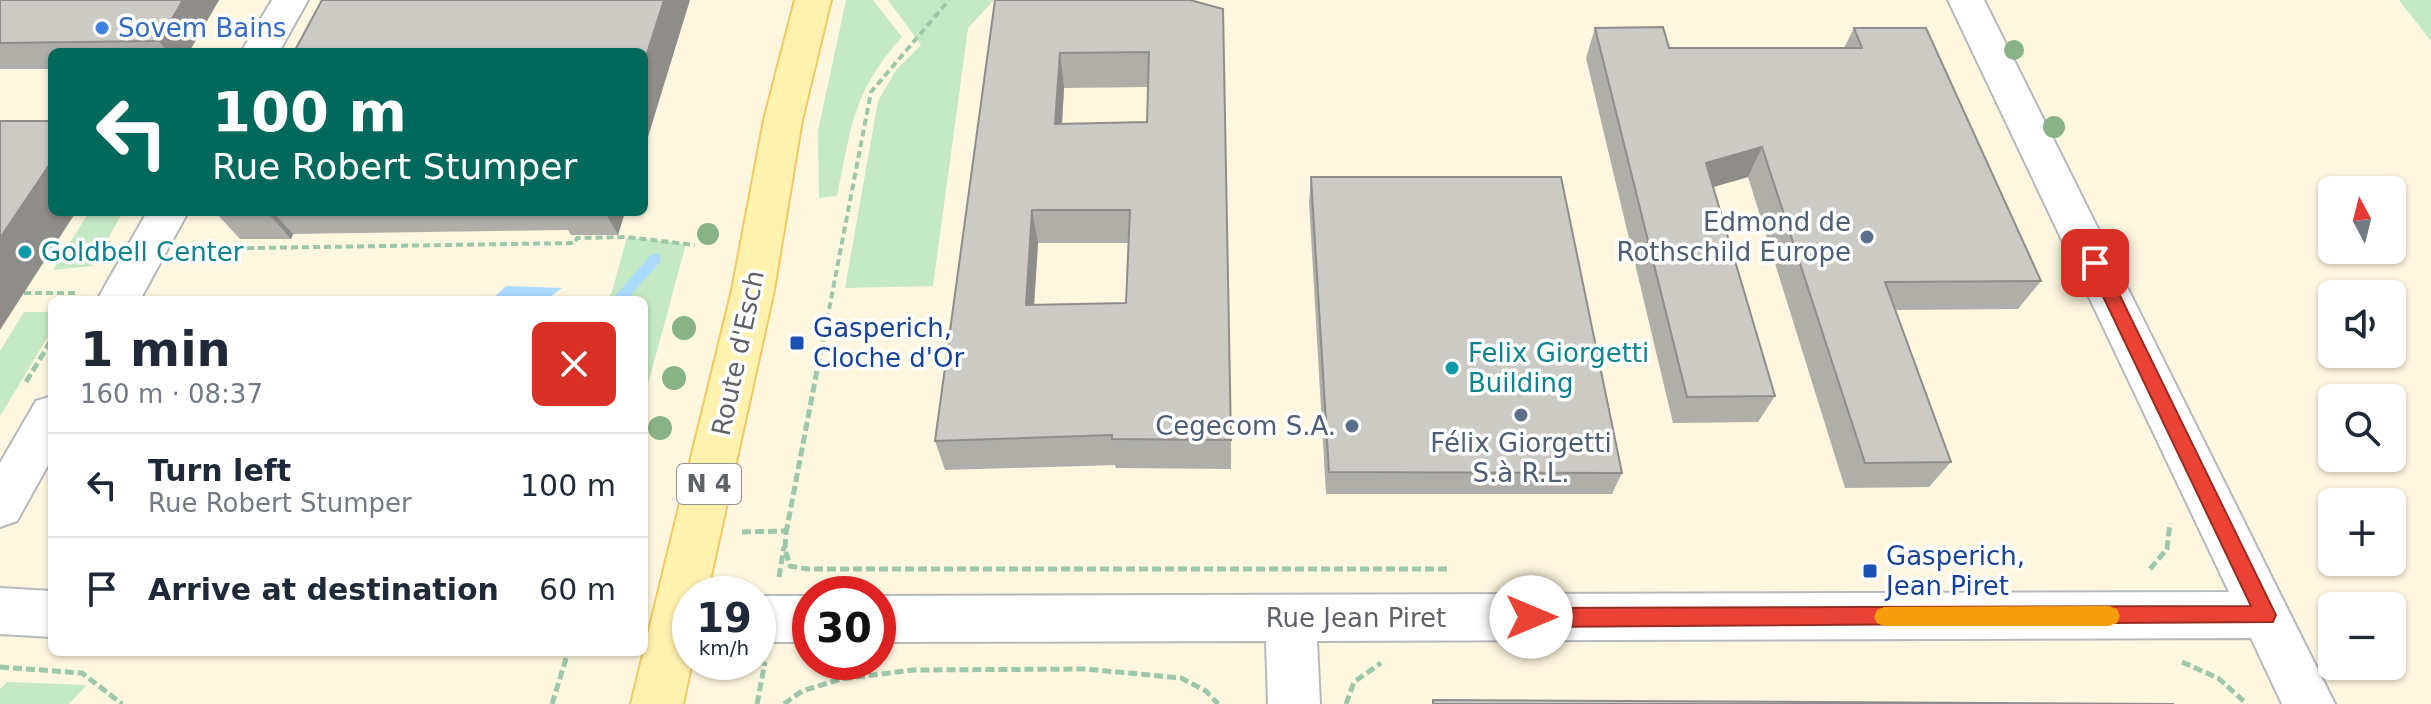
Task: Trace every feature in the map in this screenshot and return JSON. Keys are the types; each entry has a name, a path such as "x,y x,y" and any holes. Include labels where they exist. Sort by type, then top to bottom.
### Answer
{"main road":[{"name":"Route d'Esch","path":"657,704 670,619 753,290 783,120 813,0"}],"street":[{"path":"262,48 290,0"},
{"path":"1966,0 2309,704"},
{"path":"120,296 166,216"},
{"path":"0,506 48,422"},
{"path":"0,611 48,614"},
{"name":"Rue Jean Piret","path":"896,619 2266,615"},
{"path":"1291,618 1294,704"}],"path":[{"path":"780,619 786,531 871,92 949,0"},
{"path":"187,249 575,243 577,238 627,237 695,245"},
{"path":"24,293 79,293 77,296"},
{"path":"2134,569 2150,569 2164,558 2171,537 2168,507"},
{"path":"786,531 785,549 790,566 808,569 1463,569"},
{"path":"552,704 567,656"},
{"path":"1346,704 1347,695 1364,672 1390,662"},
{"path":"0,667 82,673 122,704"},
{"path":"784,704 802,691 841,679 913,670 1086,669 1121,675 1181,678 1206,691 1218,704"}],"shaded area":[{"path":"0,0 2399,0 2431,41 2431,704 0,704"}],"green space":[{"path":"846,0 873,0 902,37 885,57 863,93 851,130 837,196 819,198 818,131"},
{"path":"888,0 994,0 968,28 933,286 845,288 878,101 896,70 921,45"},
{"path":"2399,0 2431,0 2431,41"},
{"path":"87,216 121,216 92,266 53,270"},
{"path":"627,237 686,244 648,384 648,296 608,296"},
{"path":"24,312 48,312 48,337 0,416 0,351"},
{"path":"7,682 87,685 69,704 0,704 0,689"}],"water":[{"path":"506,286 562,288 551,296 495,296"}],"building":[{"name":"Sovem Bains","path":"0,0 183,0 159,41 0,43"},
{"path":"322,0 664,0 648,50 296,48"},
{"path":"995,0 1190,0 1223,9 1231,440 1112,439 1112,435 935,441","holes":["1149,52 1147,122 1055,124 1060,53","1032,210 1130,210 1126,303 1026,305"]},
{"path":"1663,27 1669,48 1862,48 1854,28 1926,28 2041,281 1885,282 1951,462 1865,463 1762,147 1706,163 1775,396 1687,397 1595,28"},
{"path":"0,121 48,121 48,167 0,238"},
{"name":"Felix Giorgetti Building","path":"1311,177 1561,177 1622,473 1329,472"},
{"path":"1433,700 2174,704 1433,704"}],"waterway":[{"path":"623,296 655,259"}],"slow traffic":[{"path":"1884,617 2109,616"}],"place":[{"name":"Sovem Bains","path":"102,28"},
{"name":"Edmond de Rothschild Europe","path":"1867,237"},
{"name":"Goldbell Center","path":"25,252"},
{"name":"Gasperich, Cloche d'Or","path":"797,343"},
{"name":"Felix Giorgetti Building","path":"1452,368"},
{"name":"Félix Giorgetti S.à R.L.","path":"1521,415"},
{"name":"Cegecom S.A.","path":"1352,426"},
{"name":"Gasperich, Jean Piret","path":"1870,571"}],"route":[{"path":"1531,617 2266,615 2095,263"}]}
